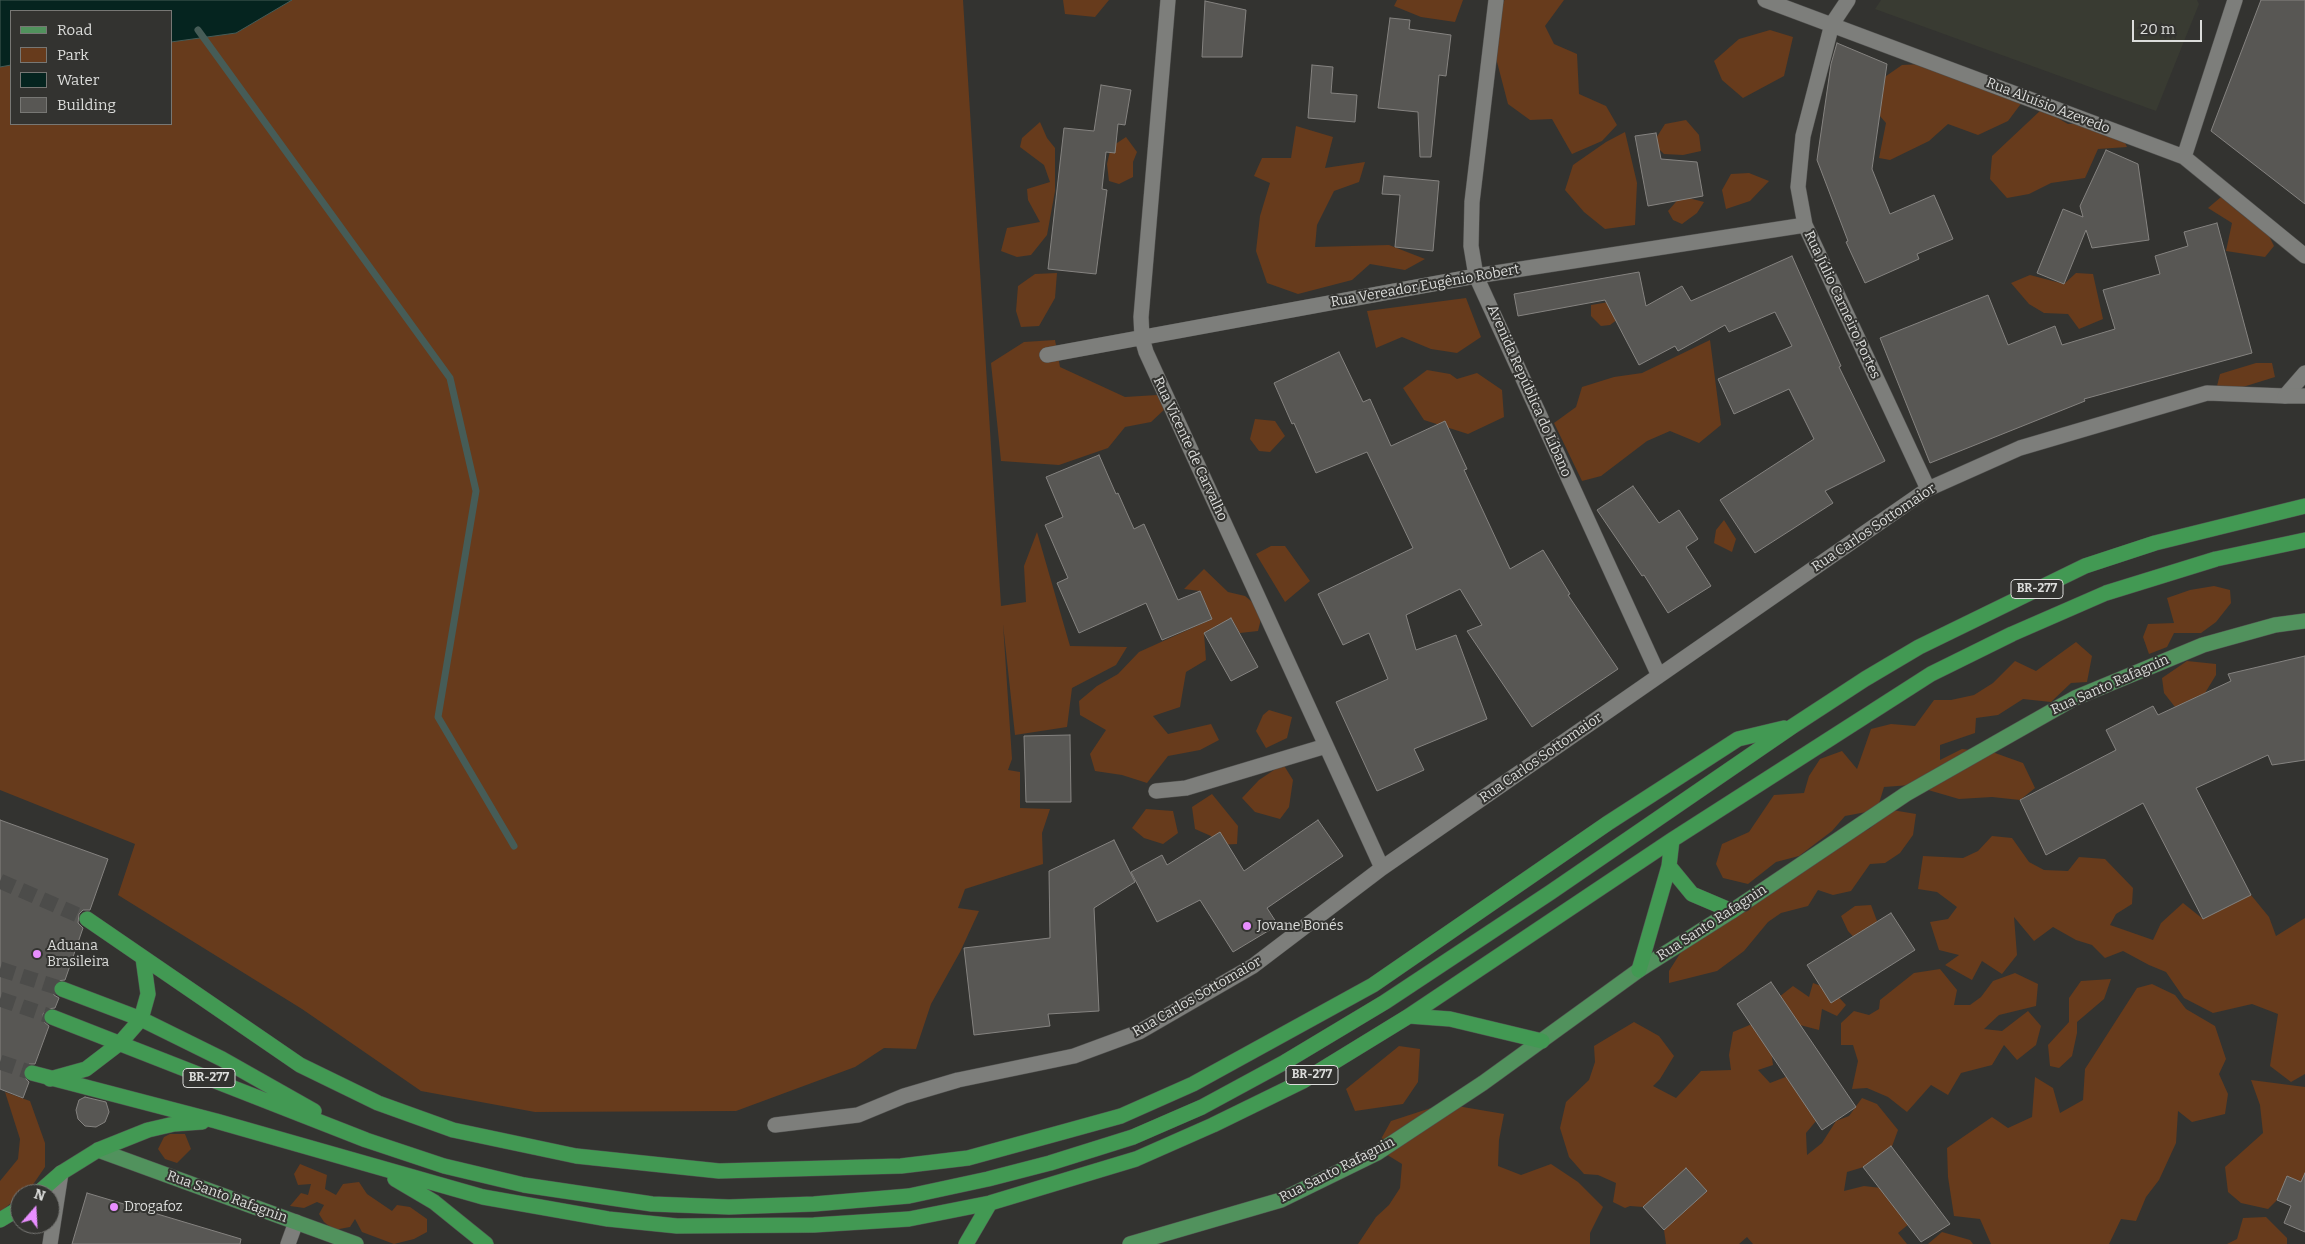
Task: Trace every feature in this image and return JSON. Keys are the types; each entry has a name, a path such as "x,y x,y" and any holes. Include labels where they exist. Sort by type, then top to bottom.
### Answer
{"highway":[{"name":"BR-277","path":"52,1017 366,1140 444,1166 524,1185 652,1204 729,1208 814,1204 909,1196 1050,1164 1133,1137 1202,1107 1285,1062 1394,997 1551,892 1792,726 1919,647 2084,566 2165,540 2305,506"},
{"name":"BR-277","path":"32,1073 49,1079 216,1120 483,1197 608,1219 677,1226 814,1226 899,1219 990,1203 1136,1159 1214,1125 1303,1081 1409,1016 1672,840 1932,674 2012,634 2106,593 2216,559 2305,540"},
{"path":"87,919 300,1066 378,1103 453,1130 576,1156 719,1171 901,1166 958,1159 1121,1116 1193,1084 1373,986 1608,823 1738,739 1792,726"},
{"path":"1639,970 1669,866 1672,840"},
{"path":"1669,866 1692,894 1732,911"},
{"path":"49,1079 86,1068 120,1043 141,1019 148,994 144,958"},
{"path":"62,990 141,1019 222,1059 366,1140"},
{"path":"1409,1016 1450,1019 1542,1041"},
{"path":"48,1184 61,1173 98,1150 148,1130 174,1124 216,1120"},
{"path":"369,1165 434,1202 486,1244"},
{"path":"966,1244 990,1203"}],"main road":[{"name":"Rua Santo Rafagnin","path":"1130,1244 1281,1200 1377,1153 1483,1083 1639,970 1732,911 1906,794 2075,698 2203,645 2275,625 2305,621"},
{"name":"Rua Santo Rafagnin","path":"98,1150 356,1244"}],"street":[{"name":"Rua Vicente de Carvalho","path":"1168,0 1141,317 1142,338 1146,352 1382,868"},
{"name":"Avenida República do Líbano","path":"1496,0 1472,202 1471,246 1476,276 1659,676"},
{"name":"Rua Aluísio Azevedo","path":"1765,0 2184,157 2305,256"},
{"name":"Rua Júlio Carneiro Portes","path":"1848,0 1832,24 1803,136 1798,187 1805,225 1928,489"},
{"path":"2184,157 2236,0"},
{"name":"Rua Vereador Eugênio Robert","path":"1047,355 1476,276 1805,225"},
{"path":"2284,396 2305,373"},
{"name":"Rua Carlos Sottomaior","path":"775,1125 858,1115 904,1096 958,1080 1074,1056 1139,1032 1253,966 1382,868 1928,489 2020,448 2207,393 2305,396"},
{"path":"1156,791 1186,788 1326,746"},
{"path":"50,1244 61,1173"},
{"path":"288,1244 296,1222"}],"shaded area":[{"path":"1881,0 2197,0 2199,4 2156,111 1875,9"}],"green space":[{"path":"292,0 963,0 1001,606 1026,602 1024,566 1037,532 1070,646 1127,647 1116,665 1072,688 1067,727 1015,735 1003,624 1012,759 1008,770 1020,772 1020,808 1050,809 1042,833 1043,864 965,889 958,908 979,911 960,952 931,1004 916,1049 884,1048 855,1067 736,1111 535,1112 421,1091 302,1009 118,895 135,844 0,790 0,67 10,65 10,125 172,125 172,42 236,33"},
{"path":"1063,0 1109,0 1095,17 1065,14"},
{"path":"1397,0 1463,0 1455,22 1421,17 1394,6"},
{"path":"1505,0 1564,0 1545,26 1554,44 1577,54 1579,94 1606,106 1617,125 1602,141 1572,154 1552,119 1530,120 1508,104 1491,39 1489,10"},
{"path":"1770,30 1793,37 1784,76 1743,98 1722,80 1714,61 1739,39"},
{"path":"1923,64 2023,101 2008,121 1978,135 1948,124 1929,141 1890,160 1879,158 1886,123 1873,108 1876,83 1902,65"},
{"path":"2042,109 2068,124 2086,123 2120,132 2127,147 2098,149 2085,178 2051,183 2029,194 2007,198 1990,179 1992,156"},
{"path":"1686,120 1699,135 1701,151 1683,155 1664,154 1653,143 1665,124"},
{"path":"1040,122 1047,138 1055,148 1055,191 1047,235 1031,255 1017,257 1001,251 1007,228 1040,222 1028,200 1027,189 1050,182 1044,165 1020,147 1022,138"},
{"path":"1296,126 1333,137 1325,168 1365,162 1359,182 1334,191 1317,225 1315,247 1389,245 1425,259 1405,270 1370,264 1352,280 1298,294 1267,283 1256,251 1260,216 1270,183 1254,176 1262,158 1291,158"},
{"path":"1625,132 1637,183 1635,225 1605,229 1584,212 1565,190 1573,165 1606,142"},
{"path":"1126,137 1137,152 1133,162 1133,177 1119,184 1109,181 1107,164 1111,147"},
{"path":"1749,173 1769,181 1750,201 1726,209 1722,190 1731,174"},
{"path":"1681,196 1704,202 1697,213 1682,224 1673,220 1668,211"},
{"path":"2221,197 2246,218 2265,228 2274,246 2265,257 2226,251 2232,223 2208,208"},
{"path":"1057,273 1055,298 1039,326 1021,327 1016,311 1018,286 1035,274"},
{"path":"2076,273 2093,274 2103,319 2079,329 2068,314 2044,313 2029,304 2011,283 2030,275 2064,284"},
{"path":"1466,298 1481,337 1457,353 1431,349 1402,337 1376,348 1367,311"},
{"path":"1633,298 1634,307 1610,325 1601,326 1591,316 1591,305"},
{"path":"1055,340 1060,367 1125,397 1157,395 1166,408 1151,422 1125,427 1108,448 1059,465 1001,461 991,363 1024,342"},
{"path":"1710,340 1721,425 1699,443 1670,431 1647,441 1601,476 1582,481 1554,423 1576,407 1582,387 1614,377 1642,373"},
{"path":"2256,363 2272,363 2275,377 2230,391 2217,386 2220,374"},
{"path":"1427,370 1450,374 1457,379 1477,373 1502,390 1504,417 1468,434 1424,420 1403,388"},
{"path":"1255,419 1275,421 1285,436 1270,452 1259,451 1250,439"},
{"path":"1724,520 1736,539 1732,552 1714,543 1716,530"},
{"path":"1271,546 1285,546 1310,581 1285,602 1256,554"},
{"path":"1204,569 1228,592 1245,596 1263,611 1258,631 1240,633 1231,618 1204,633 1206,660 1186,672 1180,707 1153,716 1168,734 1211,724 1219,740 1200,750 1168,756 1147,783 1122,775 1095,771 1090,754 1106,730 1080,715 1079,701 1097,686 1118,674 1139,652 1212,619 1200,591 1184,589"},
{"path":"2214,586 2230,590 2231,603 2216,622 2201,633 2174,633 2167,647 2149,654 2143,637 2148,624 2174,623 2167,598 2190,590"},
{"path":"2076,642 2092,656 2087,682 2071,683 2051,702 2023,699 1998,715 1976,718 1975,733 1940,745 1940,760 1962,749 1995,753 2023,763 2035,788 2020,800 1992,797 1959,799 1911,785 1884,787 1877,810 1845,816 1832,831 1799,856 1776,862 1748,884 1723,878 1716,864 1722,844 1749,832 1774,795 1804,793 1809,776 1820,759 1842,751 1857,769 1871,729 1891,724 1915,726 1934,700 1951,700 1974,695 1993,683 2015,661 2036,671"},
{"path":"2187,661 2216,664 2216,675 2205,693 2175,707 2164,693 2162,678"},
{"path":"1269,710 1292,717 1287,738 1266,748 1256,731 1263,715"},
{"path":"1283,764 1293,780 1289,807 1280,819 1255,812 1242,798 1259,780"},
{"path":"1212,794 1238,826 1237,844 1217,845 1211,836 1195,829 1192,807"},
{"path":"1146,809 1173,811 1178,833 1163,844 1144,838 1132,828"},
{"path":"1892,810 1916,814 1913,835 1900,853 1885,863 1870,864 1851,891 1833,895 1818,890 1808,906 1781,913 1768,922 1744,951 1717,971 1669,983 1669,971 1681,952 1765,898 1855,836 1869,829"},
{"path":"1992,836 2012,838 2029,862 2044,870 2068,871 2079,857 2105,859 2133,888 2132,904 2116,914 2110,925 2153,940 2161,923 2183,903 2203,919 2251,895 2269,917 2276,936 2305,918 2305,1074 2291,1082 2270,1066 2278,1014 2252,1004 2213,1013 2184,998 2166,972 2123,951 2105,958 2092,945 2076,940 2053,927 2034,941 2014,917 2017,955 2002,974 1982,961 1972,980 1945,965 1959,955 1939,950 1930,922 1948,919 1957,907 1937,892 1918,889 1923,856 1963,858 1978,851"},
{"path":"1871,905 1877,921 1861,945 1848,931 1841,916 1855,906"},
{"path":"1940,969 1957,990 1954,1005 1970,1005 1981,997 1993,981 2015,973 2038,984 2036,1006 1999,1015 1984,1029 2002,1031 2028,1011 2041,1026 2036,1045 2017,1060 2004,1045 1992,1065 1961,1073 1948,1095 1931,1085 1907,1112 1888,1097 1867,1088 1852,1089 1858,1061 1853,1045 1841,1045 1841,1023 1854,1011 1869,1015 1879,1009 1880,1000 1914,973"},
{"path":"2111,979 2104,999 2077,1022 2077,1033 2072,1056 2059,1068 2050,1066 2048,1045 2069,1022 2069,998 2081,981"},
{"path":"1813,983 1832,990 1846,1005 1837,1016 1822,1009 1819,1030 1800,1025 1779,997 1793,986 1809,997"},
{"path":"2152,984 2175,995 2186,1009 2215,1026 2226,1059 2219,1074 2228,1094 2225,1114 2192,1122 2178,1111 2176,1143 2159,1180 2146,1197 2136,1221 2121,1219 2109,1244 1991,1244 1980,1219 1954,1216 1948,1177 1947,1148 1992,1117 2008,1128 2032,1117 2035,1077 2053,1088 2060,1113 2083,1100 2085,1069 2137,988"},
{"path":"1634,1022 1659,1036 1674,1056 1660,1079 1653,1086 1676,1098 1701,1071 1731,1070 1729,1055 1733,1032 1752,1024 1770,1042 1773,1065 1758,1070 1770,1083 1801,1071 1826,1085 1816,1121 1806,1133 1807,1155 1822,1143 1836,1121 1849,1116 1862,1098 1877,1104 1898,1130 1887,1160 1847,1172 1844,1191 1864,1186 1890,1189 1903,1184 1924,1190 1921,1214 1898,1233 1907,1244 1753,1244 1747,1237 1739,1244 1666,1244 1664,1230 1707,1191 1686,1169 1643,1207 1630,1206 1625,1208 1613,1202 1616,1183 1598,1175 1584,1174 1569,1157 1560,1128 1566,1102 1589,1080 1595,1062 1594,1046"},
{"path":"1399,1046 1420,1049 1418,1082 1403,1104 1355,1111 1346,1089"},
{"path":"2251,1080 2305,1087 2305,1184 2287,1176 2277,1200 2268,1209 2241,1203 2228,1192 2225,1167 2263,1133 2260,1105"},
{"path":"5,1092 30,1101 45,1143 45,1167 33,1184 10,1184 10,1204 0,1212 0,1181 18,1159 20,1139"},
{"path":"1457,1106 1504,1114 1499,1140 1498,1166 1521,1175 1551,1164 1578,1182 1603,1207 1590,1233 1590,1244 1358,1244 1376,1217 1389,1205 1400,1188 1402,1164 1376,1148 1391,1121 1434,1107"},
{"path":"170,1134 185,1134 191,1149 177,1163 165,1159 158,1149 164,1137"},
{"path":"300,1164 327,1175 325,1189 336,1195 343,1184 359,1182 367,1194 392,1211 397,1205 410,1207 427,1219 427,1232 414,1239 394,1244 362,1232 355,1219 350,1227 334,1230 324,1222 319,1214 324,1205 317,1202 304,1208 290,1206 301,1193 308,1195 311,1184 298,1185 294,1174"},
{"path":"2266,1217 2287,1238 2287,1244 2227,1244 2237,1239 2243,1218"},
{"path":"1942,1232 1970,1240 1973,1244 1928,1244"}],"water":[{"path":"0,0 292,0 236,33 172,42 172,10 10,10 10,65 0,67"}],"building":[{"path":"2261,0 2305,0 2305,204 2211,131"},
{"path":"1205,1 1246,10 1242,57 1202,57"},
{"path":"1390,18 1410,20 1409,29 1451,35 1446,76 1439,75 1431,157 1420,157 1418,112 1378,108"},
{"path":"1837,43 1887,64 1872,169 1890,214 1934,195 1953,239 1917,254 1919,259 1865,283 1846,242 1848,241 1817,160 1831,64"},
{"path":"1312,65 1333,67 1331,93 1357,95 1355,122 1308,118"},
{"path":"1101,85 1131,90 1125,125 1118,124 1115,153 1106,152 1102,189 1107,190 1096,274 1048,269 1064,128 1094,131"},
{"path":"1656,133 1661,159 1697,162 1703,196 1648,206 1635,136"},
{"path":"2106,150 2138,164 2149,240 2092,248 2086,230 2064,284 2037,273 2063,209 2083,217 2080,206"},
{"path":"1384,176 1439,181 1433,251 1395,247 1400,195 1382,194"},
{"path":"2217,223 2252,353 2084,399 2085,401 1930,463 1880,338 1988,295 2008,345 2055,326 2062,345 2115,329 2103,290 2160,274 2155,256 2188,246 2184,232"},
{"path":"1792,256 1841,366 1839,367 1885,461 1825,491 1833,503 1755,553 1720,500 1814,439 1789,389 1734,414 1718,379 1792,346 1775,312 1729,332 1725,325 1678,351 1675,346 1639,365 1605,300 1518,316 1514,294 1639,272 1646,306 1682,286 1691,301"},
{"path":"1339,352 1363,402 1370,399 1391,446 1445,421 1467,469 1464,470 1510,569 1543,550 1570,594 1568,595 1618,669 1532,727 1467,631 1482,625 1460,589 1406,615 1416,650 1456,635 1487,719 1414,749 1424,770 1377,791 1336,702 1388,679 1369,633 1343,645 1318,594 1413,548 1367,452 1316,473 1274,383"},
{"path":"1099,455 1134,529 1144,524 1178,600 1200,591 1212,619 1162,640 1146,603 1079,633 1057,583 1068,578 1045,525 1063,517 1046,477"},
{"path":"1633,486 1659,523 1679,510 1698,539 1686,547 1711,586 1668,613 1644,575 1642,576 1597,510"},
{"path":"1231,618 1258,667 1231,681 1204,633"},
{"path":"2305,656 2305,760 2272,765 2268,755 2196,788 2251,895 2203,919 2143,803 2046,855 2020,800 2116,750 2106,730 2153,706 2158,715 2231,681 2228,674"},
{"path":"1070,735 1071,802 1026,802 1024,736"},
{"name":"Aduana Brasileira","path":"0,820 108,859 90,910 83,910 79,914 78,923 83,928 65,980 56,981 53,986 54,995 59,998 55,1008 47,1009 43,1014 44,1022 49,1026 35,1064 29,1064 23,1070 23,1076 29,1082 23,1098 0,1089"},
{"path":"1318,820 1343,856 1267,908 1278,925 1233,952 1200,900 1157,922 1131,872 1162,855 1167,865 1220,832 1244,871"},
{"path":"1114,840 1135,882 1094,908 1099,1011 1048,1014 1050,1026 974,1035 964,948 1050,938 1049,871"},
{"path":"1891,913 1915,950 1831,1003 1807,965"},
{"path":"1771,982 1856,1107 1822,1130 1737,1004"},
{"path":"85,1097 106,1102 109,1112 105,1122 96,1127 85,1126 78,1119 76,1110 79,1100"},
{"path":"1891,1146 1950,1224 1921,1242 1863,1167"},
{"path":"1686,1168 1707,1191 1664,1230 1643,1207"},
{"path":"2305,1173 2305,1232 2284,1223 2291,1206 2277,1200 2287,1176 2301,1182"},
{"path":"87,1193 241,1239 240,1244 72,1244"}],"waterway":[{"path":"198,30 450,378 476,491 438,717 514,846"}],"tunnel":[{"path":"0,881 87,919"},
{"path":"0,969 62,989"},
{"path":"0,999 52,1017"},
{"path":"0,1062 32,1073"}],"place":[{"name":"Jovane Bonés","path":"1247,926"},
{"name":"Aduana Brasileira","path":"37,954"},
{"name":"Drogafoz","path":"114,1207"}]}
